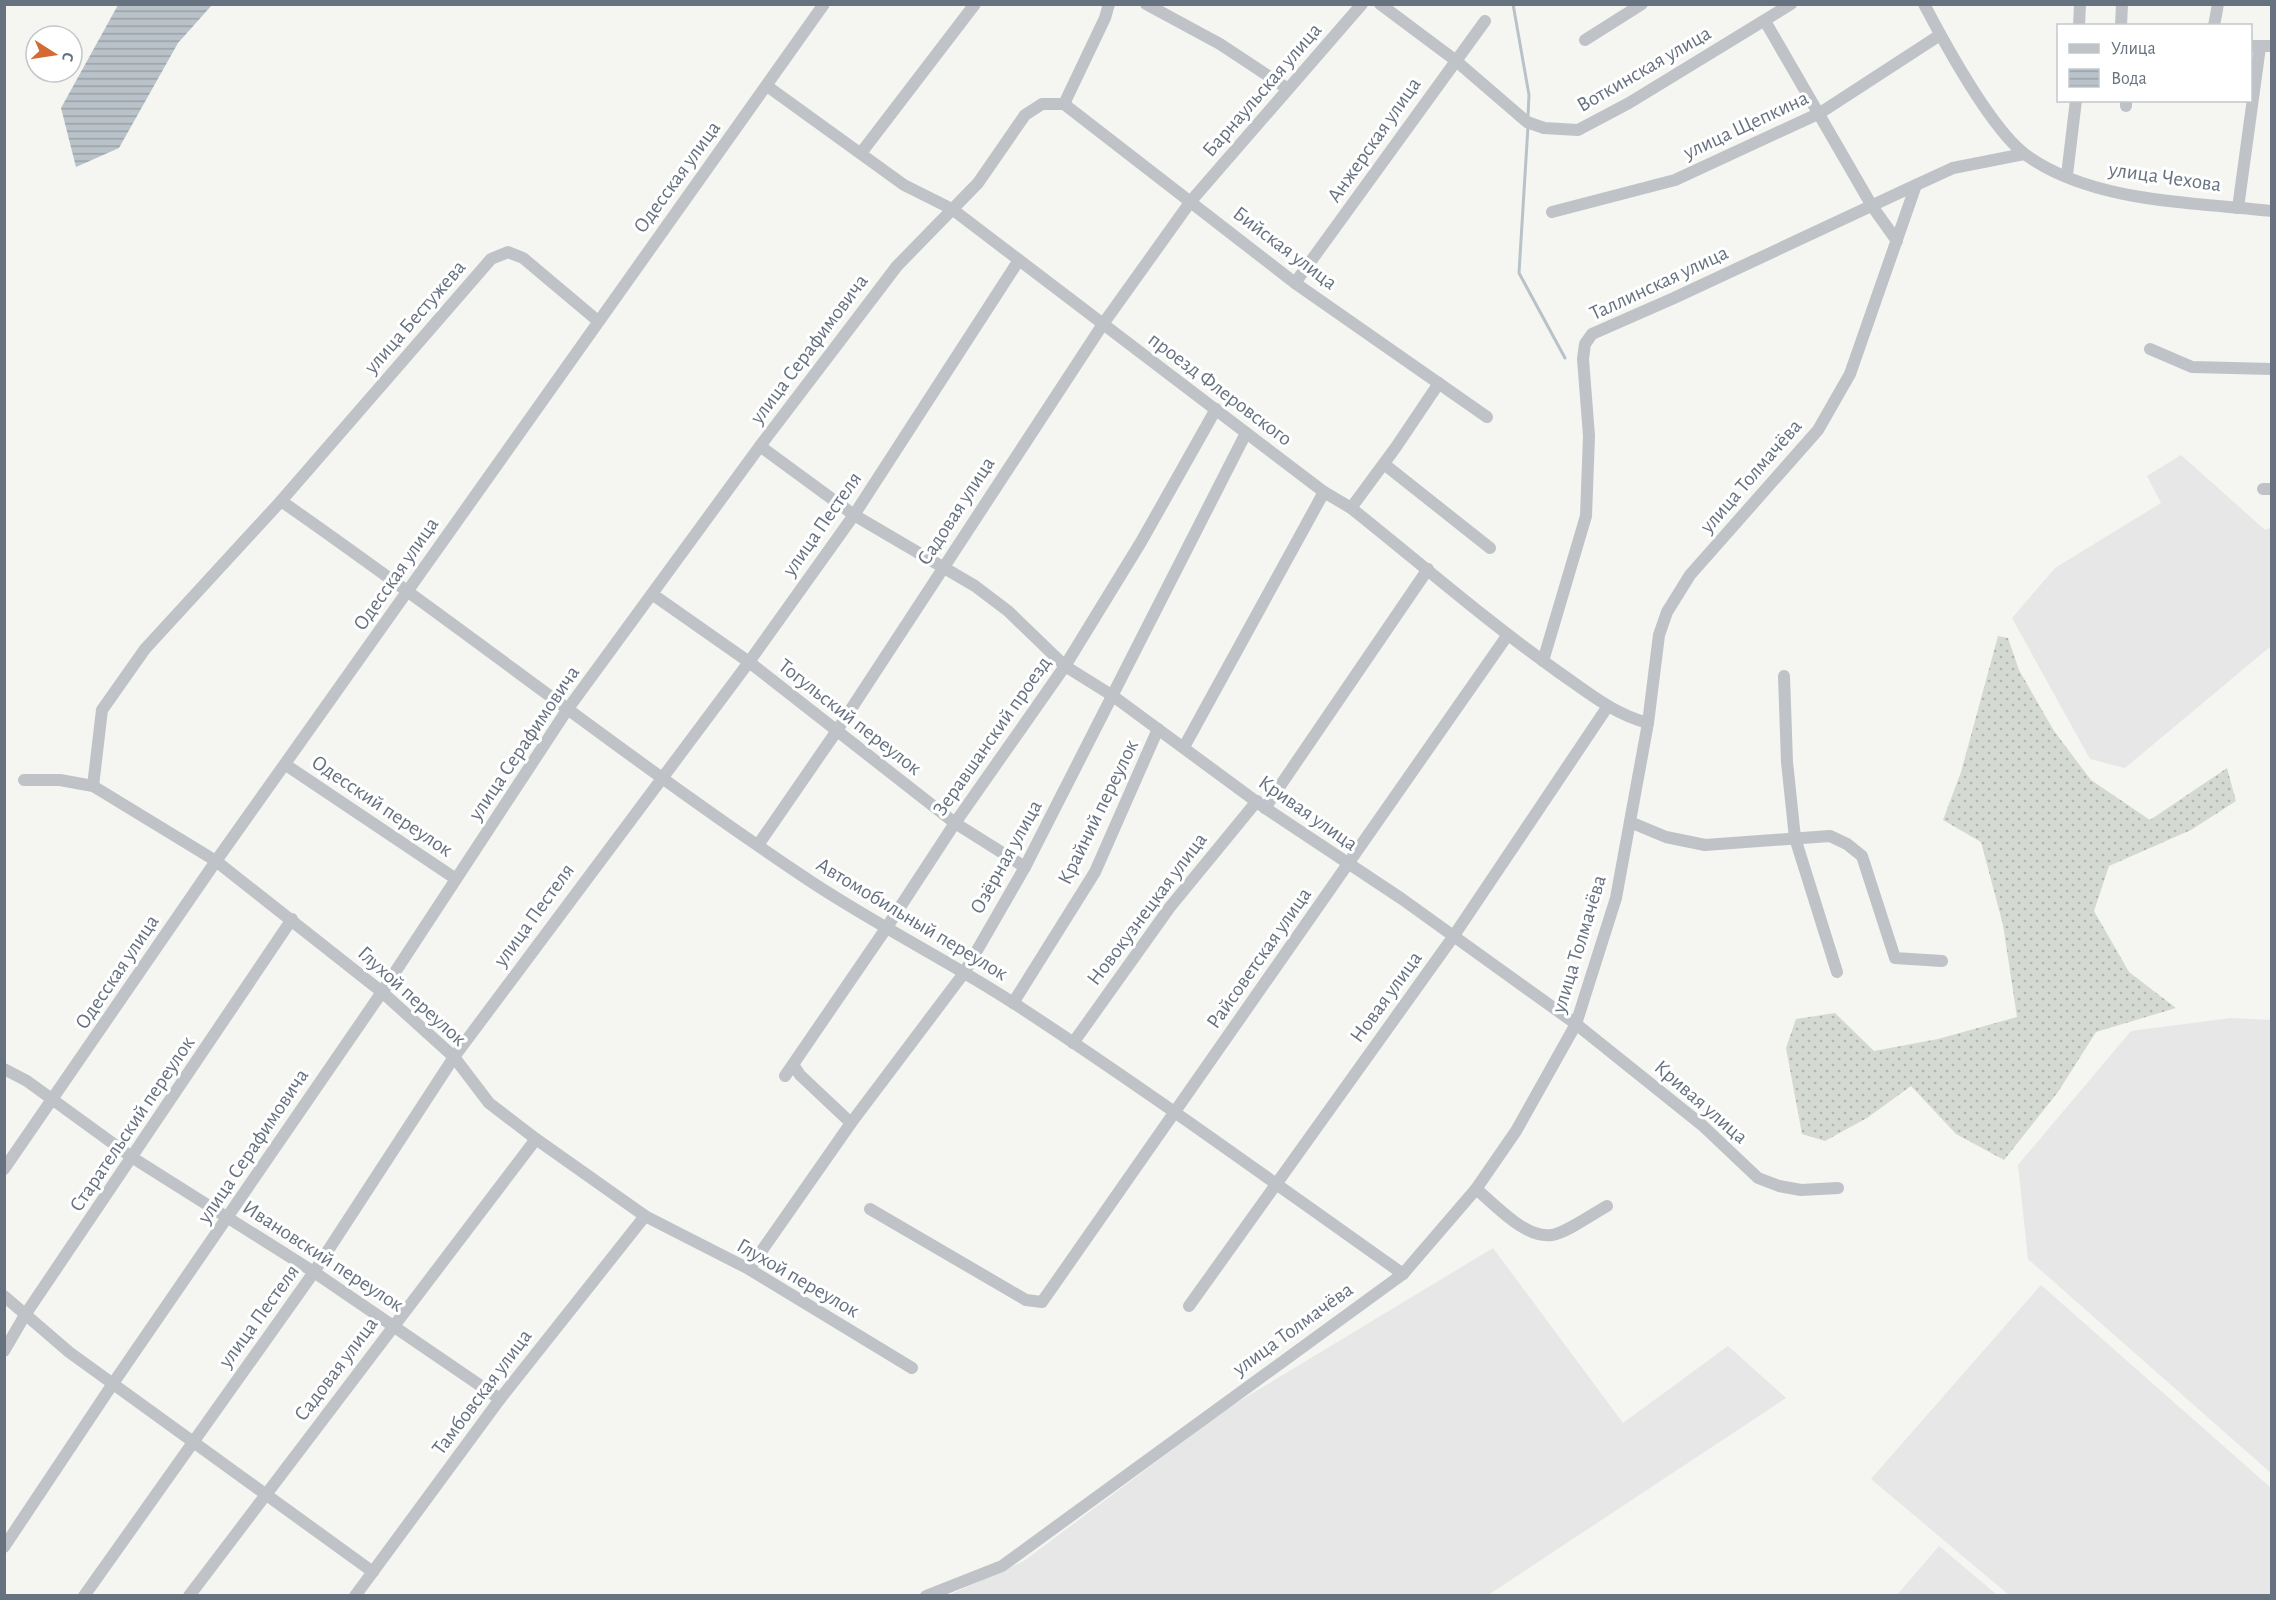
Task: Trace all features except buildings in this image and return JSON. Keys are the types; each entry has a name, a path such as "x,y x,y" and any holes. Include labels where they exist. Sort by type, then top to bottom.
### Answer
{"street":[{"name":"Одесская улица","path":"4,1169 53,1101 216,861 824,4"},
{"path":"861,153 975,4"},
{"path":"1064,104 1105,18 1108,4"},
{"path":"1146,4 1220,44 1288,89"},
{"name":"Барнаульская улица","path":"1191,201 1362,4"},
{"name":"Воткинская улица","path":"1380,4 1455,60 1530,124 1578,130 1791,4"},
{"path":"1585,40 1642,4"},
{"path":"1924,4 1940,35 1997,125 2024,154"},
{"path":"2079,24 2080,4"},
{"path":"2121,24 2122,4"},
{"path":"2214,24 2218,4"},
{"name":"Анжерская улица","path":"1295,283 1485,21"},
{"path":"1765,21 1872,206 1897,241"},
{"name":"улица Щепкина","path":"1552,212 1675,180 1820,113 1940,35"},
{"path":"2238,208 2261,46"},
{"name":"проезд Флеровского","path":"767,86 904,185 952,209 1324,492 1351,508 1507,636 1608,706 1627,717 1648,723"},
{"path":"2067,175 2076,102"},
{"name":"улица Серафимовича","path":"4,1546 382,992 567,710 760,446 897,266 978,183 1024,115 1042,104 1064,104"},
{"name":"Бийская улица","path":"1064,104 1295,283 1487,417"},
{"path":"1916,185 1953,168 2024,154"},
{"name":"улица Чехова","path":"2024,154 2100,189 2129,196 2271,212"},
{"name":"Таллинская улица","path":"1543,661 1586,516 1589,436 1582,359 1584,344 1592,334 1916,185"},
{"name":"улица Толмачёва","path":"926,1596 1002,1566 1403,1274 1476,1189 1516,1131 1576,1024 1616,898 1648,723 1659,634 1667,612 1690,574 1818,430 1850,374 1916,185"},
{"name":"Садовая улица","path":"758,845 836,732 1103,324 1191,201"},
{"name":"улица Бестужева","path":"93,786 102,710 145,649 281,501 491,260 508,252 523,258 598,321"},
{"name":"улица Пестеля","path":"84,1596 314,1272 454,1057 660,777 748,662 854,515 1019,260"},
{"path":"2150,349 2192,367 2260,366 2271,369"},
{"path":"1351,508 1439,383"},
{"name":"Зеравшанский проезд","path":"785,1076 888,927 955,822 1065,666 1141,542 1216,409"},
{"name":"Озёрная улица","path":"749,1269 851,1123 964,973 1025,867 1246,433"},
{"name":"Кривая улица","path":"760,446 854,515 975,586 1008,611 1065,666 1113,696 1261,804 1349,866 1402,899 1576,1024 1702,1125 1758,1178 1779,1186 1801,1190 1838,1188"},
{"path":"1384,464 1490,548"},
{"path":"1184,747 1324,492"},
{"path":"281,501 408,589"},
{"name":"Новокузнецкая улица","path":"1073,1043 1170,907 1261,804 1428,569"},
{"name":"Автомобильный переулок","path":"408,589 567,710 806,879 1013,1003 1175,1112 1403,1274"},
{"name":"Тогульский переулок","path":"652,594 748,662 955,822 1025,867"},
{"name":"Райсоветская улица","path":"870,1209 1026,1300 1042,1302 1349,866 1507,636"},
{"path":"1784,676 1787,762 1796,838 1837,972"},
{"name":"Новая улица","path":"1189,1306 1453,937 1608,706"},
{"name":"Крайний переулок","path":"1013,1003 1095,872 1158,729"},
{"name":"Одесский переулок","path":"286,765 456,879"},
{"name":"Глухой переулок","path":"24,780 60,780 93,786 216,861 382,992 454,1057 489,1102 536,1139 645,1216 749,1269 912,1368"},
{"path":"1630,822 1686,843 1705,844 1830,836 1847,844 1862,856 1895,958 1942,961"},
{"name":"Старательский переулок","path":"4,1351 25,1314 133,1158 292,919"},
{"path":"794,1066 800,1075 851,1123"},
{"name":"Ивановский переулок","path":"4,1069 133,1158 314,1272 500,1399"},
{"name":"Садовая улица","path":"189,1596 536,1139"},
{"path":"1476,1189 1525,1228 1539,1234 1553,1235 1607,1206"},
{"name":"Тамбовская улица","path":"355,1596 500,1399 645,1216"},
{"path":"4,1296 69,1352 114,1382 373,1572"}],"shaded area":[{"path":"2181,455 2265,530 2271,528 2271,646 2125,768 2090,759 2012,618 2055,568 2161,503 2147,476"},
{"path":"1998,636 2008,638 2019,670 2054,731 2091,780 2150,820 2227,768 2236,801 2191,830 2109,866 2094,911 2129,972 2176,1008 2096,1032 2058,1092 2004,1160 1956,1134 1911,1086 1867,1118 1825,1141 1802,1134 1786,1048 1796,1019 1835,1013 1874,1051 1938,1039 2017,1017 2003,925 1981,842 1943,820 1961,772"},
{"path":"2231,1018 2271,1020 2271,1473 2028,1259 2018,1165 2131,1031"},
{"path":"1493,1248 1623,1423 1728,1346 1786,1398 1488,1595 947,1596 1024,1561 1228,1408"},
{"path":"2041,1285 2271,1488 2271,1595 2009,1595 1871,1479"},
{"path":"1939,1546 1997,1595 1897,1595"}],"water":[{"path":"118,5 212,5 178,43 119,148 76,167 61,108 74,84 84,84 84,66"}],"waterway":[{"path":"1513,4 1529,95 1528,116"},
{"path":"1528,126 1519,273 1565,358"}]}
